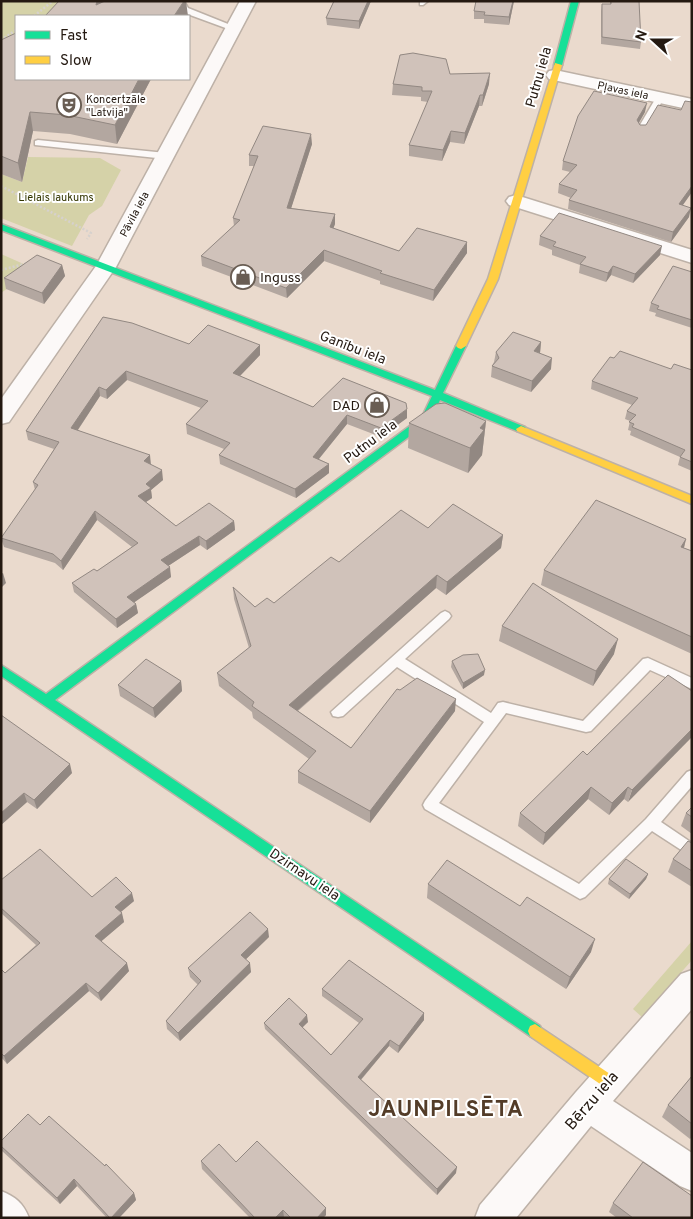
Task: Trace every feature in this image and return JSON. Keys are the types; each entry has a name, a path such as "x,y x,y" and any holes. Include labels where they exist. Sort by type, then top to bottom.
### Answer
{"street":[{"name":"Pāvila iela","path":"1,416 106,267 248,1"},
{"name":"Putnu iela","path":"48,699 426,419 493,278 555,74 574,1"},
{"name":"Pļavas iela","path":"555,74 692,105"},
{"path":"516,201 692,257"},
{"name":"Ganību iela","path":"1,227 438,395 692,500"},
{"name":"Dzirnavu iela","path":"1,670 48,699 598,1092 692,1174"},
{"name":"Bērzu iela","path":"493,1218 598,1092 692,985"},
{"path":"1,1209 11,1218"}],"lane":[{"path":"180,1 185,10 234,28"},
{"path":"641,130 660,98"},
{"path":"38,143 166,156"},
{"path":"338,712 445,616"},
{"path":"396,660 492,720"},
{"path":"692,684 648,663 586,727 503,707 430,806 580,892 651,823 692,776"},
{"path":"651,823 692,851"}],"path":[{"path":"35,15 53,1"},
{"path":"1,40 15,31"},
{"path":"1,186 92,232 85,242"},
{"path":"1,270 34,262"}],"green space":[{"path":"1,1 79,1 66,15 15,15 15,54 1,61"},
{"name":"Lielais laukums","path":"28,157 100,158 121,170 102,206 89,215 72,246 1,218 1,174 22,182"},
{"path":"1,254 35,269 1,293"},
{"path":"692,941 692,960 642,1017 633,1009"}],"building":[{"path":"59,1 97,1 96,5 105,1 184,1 175,15 46,15"},
{"path":"334,1 368,1 359,21 326,18"},
{"path":"476,1 513,1 509,17 484,15 485,12 474,11"},
{"path":"611,1 639,1 641,42 602,37 602,4 611,4"},
{"name":"Koncertzāle \"Latvija\"","path":"15,33 15,80 138,80 115,125 67,115 30,112 18,163 1,156 1,40"},
{"path":"413,53 446,59 450,74 490,73 483,95 480,95 465,133 451,131 443,150 409,145 432,91 422,91 422,87 393,84 400,55"},
{"path":"594,91 647,103 637,120 640,125 646,125 658,105 681,110 685,101 692,102 692,186 679,204 691,208 673,232 569,200 577,190 559,184 577,165 563,161 578,116"},
{"path":"263,126 311,134 287,208 335,214 330,227 399,251 417,228 467,242 434,290 380,273 382,271 324,250 286,288 201,256 240,220 233,218 258,156 249,155"},
{"path":"559,213 662,246 635,274 613,266 608,273 580,264 586,257 553,246 556,242 540,236"},
{"path":"37,255 62,265 42,293 4,278"},
{"path":"673,266 692,272 692,320 657,309 659,306 651,303"},
{"path":"103,317 132,323 189,344 208,325 260,345 233,373 313,407 343,378 406,403 407,409 381,428 347,415 313,457 329,464 295,489 219,455 230,443 186,424 208,401 126,371 106,390 99,387 71,428 150,455 144,461 162,470 146,484 151,488 138,496 176,526 209,503 234,521 206,541 199,536 161,560 170,567 127,597 136,604 116,619 72,583 94,569 97,571 138,543 95,511 61,561 53,554 1,538 38,485 33,482 59,442 26,431"},
{"path":"513,332 541,342 534,351 552,358 532,381 492,366 499,358 496,352"},
{"path":"620,351 671,369 674,364 692,370 692,462 680,457 685,450 632,427 634,424 629,422 636,415 627,411 638,398 592,381 610,357 614,358"},
{"path":"445,403 486,421 480,428 484,430 470,448 409,423 436,404"},
{"path":"596,500 686,539 681,547 692,551 692,637 544,570"},
{"path":"453,504 503,535 447,582 437,575 289,705 351,748 397,689 400,690 417,678 456,699 370,811 298,771 316,751 252,706 254,702 217,673 251,646 233,587 255,607 267,598 274,603 331,557 339,562 401,510 428,528"},
{"path":"533,583 618,639 596,671 502,626"},
{"path":"478,654 485,670 463,683 452,661 463,655"},
{"path":"146,659 181,681 153,708 118,685"},
{"path":"668,675 692,691 692,729 632,790 628,787 612,803 591,787 545,833 520,813 583,751 587,755"},
{"path":"1,715 70,764 34,800 24,793 1,813"},
{"path":"692,807 692,817 686,813"},
{"path":"688,841 692,843 692,871 673,859"},
{"path":"40,849 92,897 116,877 132,893 115,907 122,913 95,936 127,963 98,993 86,983 4,1056 1,1053 1,969 5,973 40,943 1,908 1,880"},
{"path":"626,859 648,874 630,894 609,879"},
{"path":"447,860 520,906 527,897 595,939 570,977 428,884"},
{"path":"250,912 268,929 241,955 250,963 178,1033 166,1021 201,981 188,968"},
{"path":"349,960 424,1013 399,1046 390,1040 358,1077 457,1167 437,1189 264,1023 289,998 307,1015 299,1024 331,1055 363,1019 322,989"},
{"path":"692,1076 692,1124 668,1105"},
{"path":"28,1114 40,1125 49,1116 105,1166 106,1164 134,1193 111,1218 74,1179 57,1198 1,1146 1,1141"},
{"path":"257,1141 326,1208 317,1218 291,1218 283,1210 275,1218 255,1218 201,1161 219,1144 236,1162"},
{"path":"643,1162 692,1196 692,1218 633,1218 613,1203"}],"traffic: fast":[{"path":"558,65 575,1"},
{"path":"1,227 438,395 521,429"},
{"path":"48,699 426,419 461,346"},
{"path":"1,670 535,1031"}],"traffic: slow":[{"path":"461,346 493,279 558,65"},
{"path":"521,429 692,500"},
{"path":"535,1031 608,1081"}],"place":[{"name":"Koncertzāle \"Latvija\"","path":"69,105"},
{"name":"Inguss","path":"243,277"},
{"name":"DAD","path":"377,405"}],"district":[{"name":"JAUNPILSĒTA","path":"446,1108"}]}
